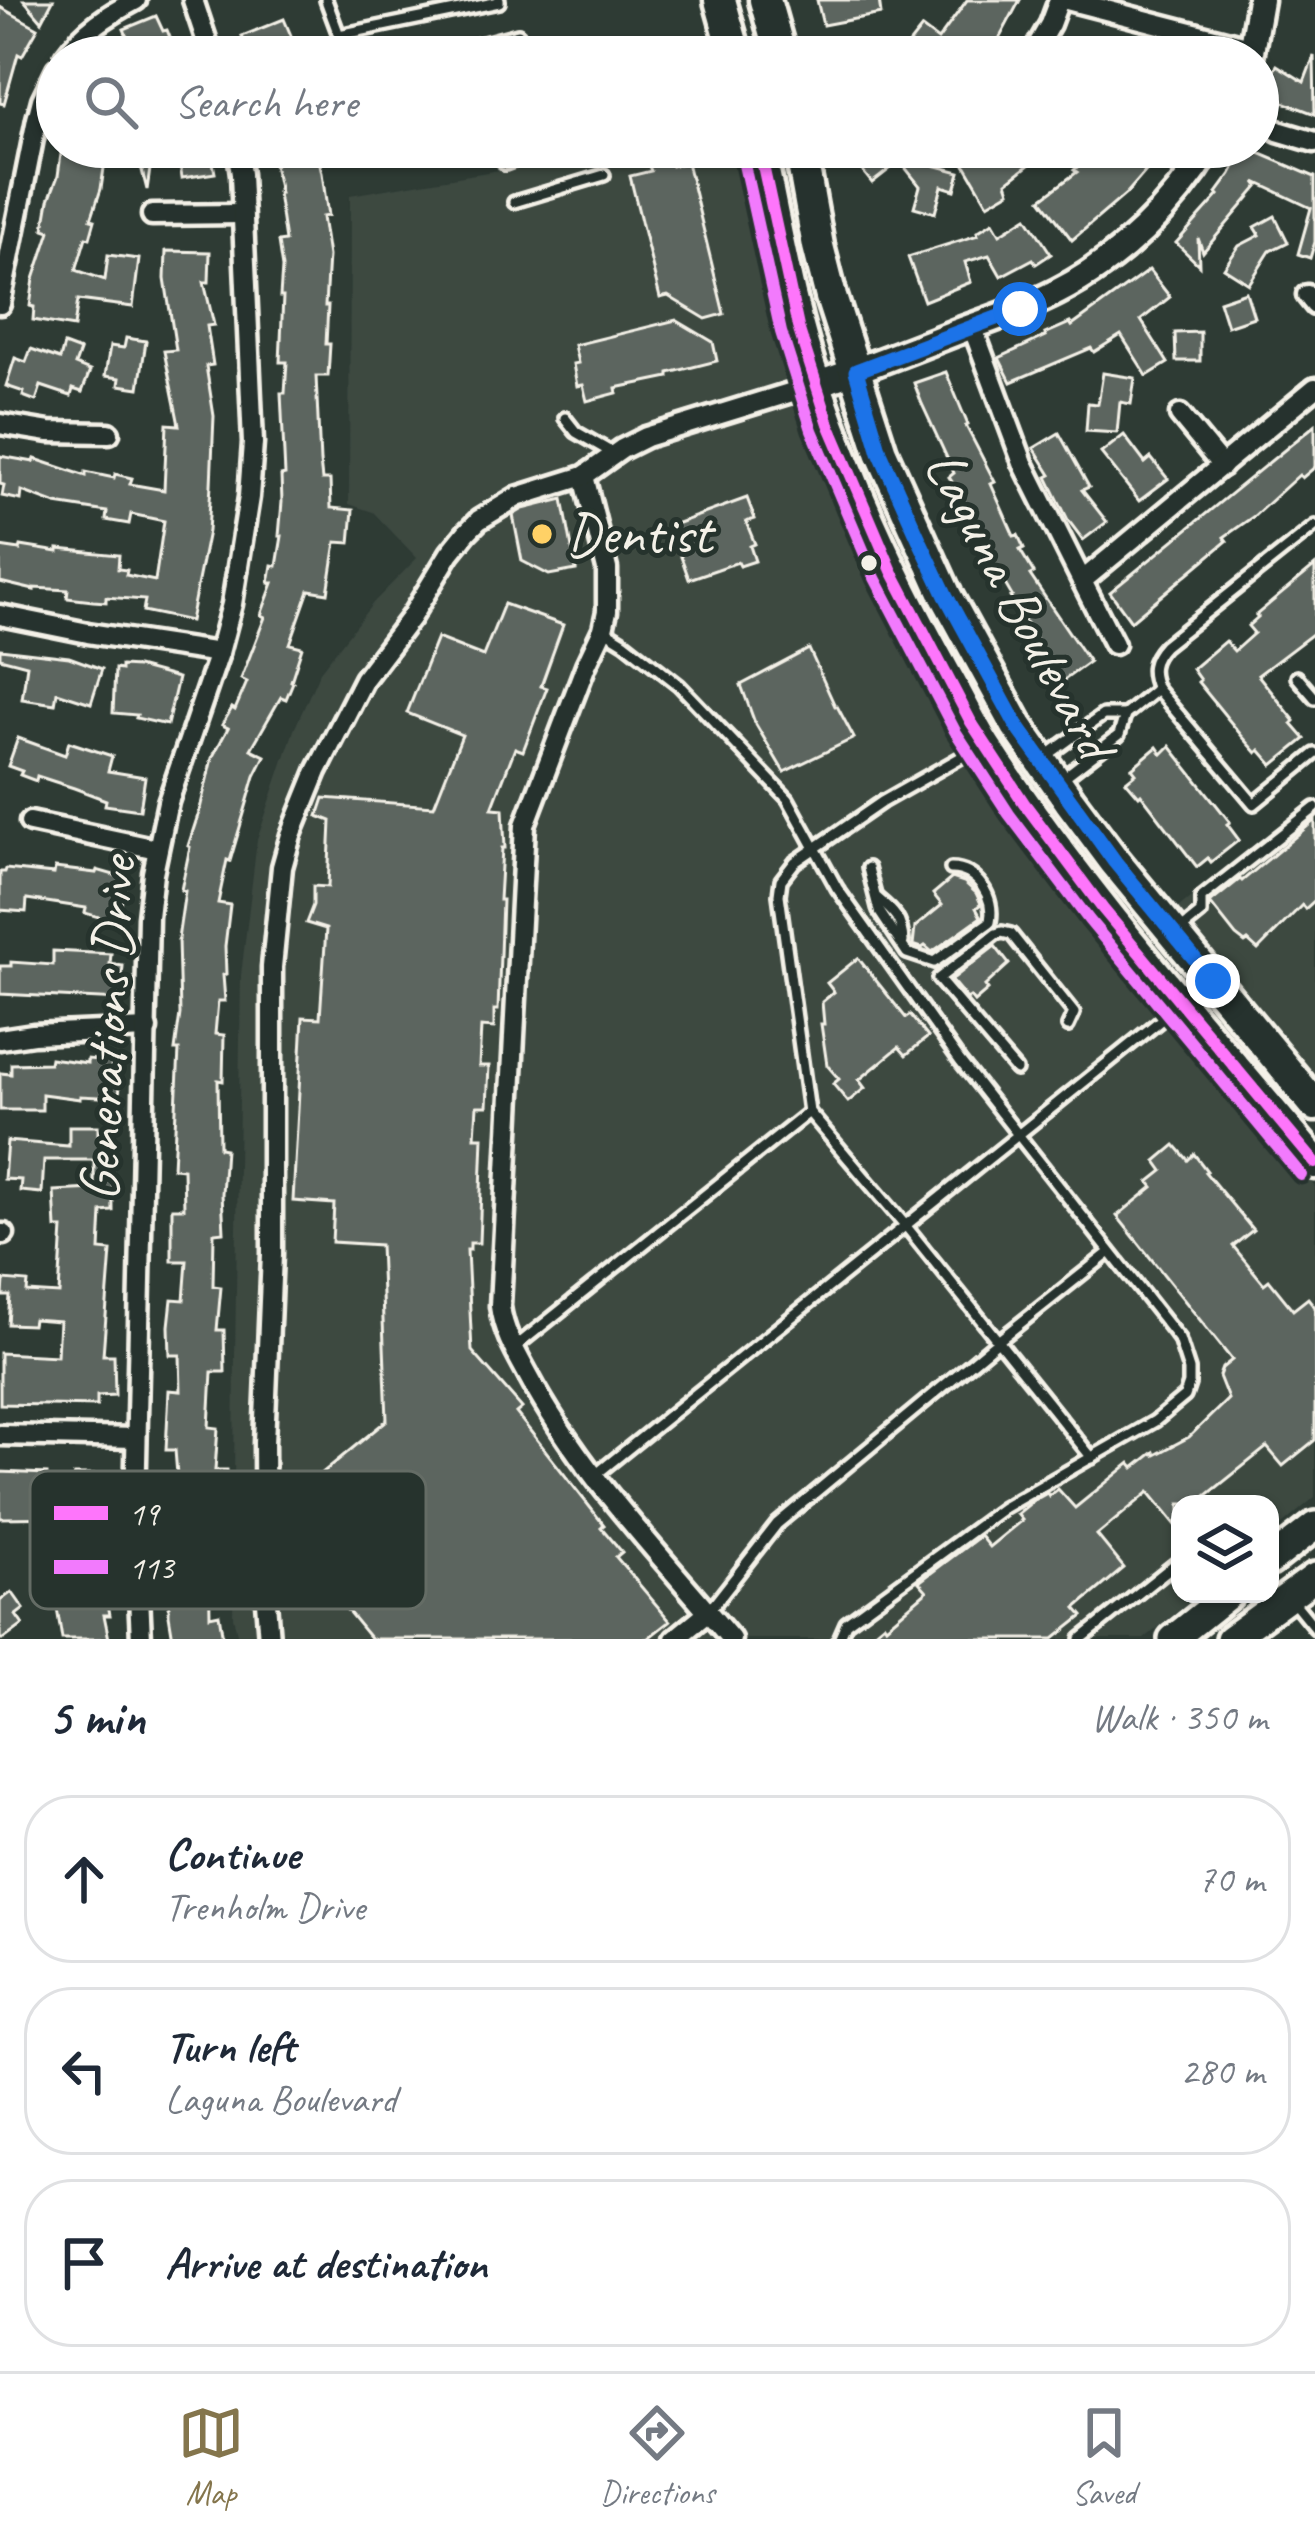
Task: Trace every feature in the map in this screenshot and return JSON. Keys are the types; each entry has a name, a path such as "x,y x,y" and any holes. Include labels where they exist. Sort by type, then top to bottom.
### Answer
{"main road":[{"path":"720,0 730,36"},
{"path":"765,0 775,36"},
{"name":"Laguna Boulevard","path":"763,168 796,321 847,471 913,615 984,744 1084,885 1315,1163"},
{"name":"Laguna Boulevard","path":"804,168 831,297 880,452 928,560 1017,726 1115,862 1315,1105"},
{"path":"984,744 996,743 1014,752 1088,858 1131,909 1166,924"},
{"path":"1279,1554 1315,1526"},
{"path":"1230,1639 1315,1577"},
{"path":"1173,1639 1218,1603"}],"street":[{"path":"81,36 136,0"},
{"path":"193,0 205,36"},
{"path":"1043,36 1063,0 1194,36"},
{"path":"1254,36 1260,0"},
{"path":"0,304 8,217 36,121"},
{"path":"1279,131 1315,142"},
{"name":"Generations Drive","path":"136,1471 148,917 157,849 180,759 218,653 242,551 253,442 239,168"},
{"path":"264,1471 272,1254 272,967 282,867 308,792 348,708 450,553 479,520 517,496 584,476 646,437 856,371 1058,292 1110,258 1157,217 1197,168"},
{"path":"152,215 242,214"},
{"path":"972,326 1023,463 1114,644"},
{"path":"1082,581 1315,388"},
{"path":"1180,415 1222,466"},
{"path":"0,424 110,434"},
{"path":"584,476 608,569 609,597 603,629 525,825 500,1284 502,1319 562,1433 731,1639"},
{"path":"0,615 218,653"},
{"path":"29,822 157,849"},
{"path":"0,1039 147,1029"},
{"path":"0,1436 136,1438"},
{"name":"Generations Drive","path":"139,1609 141,1639"},
{"path":"267,1609 269,1639"},
{"path":"675,1639 708,1612"}],"lane":[{"path":"326,0 339,35 499,0"},
{"path":"510,36 518,34"},
{"path":"514,202 604,175"},
{"path":"565,418 576,431 616,454"},
{"path":"1315,526 1164,646 1151,668 1157,689 1254,804 1315,754"},
{"path":"603,629 698,704 788,799 837,888 960,1061 1179,1339 1186,1355 1190,1384 1185,1396 1155,1421 1003,1508 846,1623 839,1639"},
{"path":"1297,677 1315,698"},
{"path":"1048,771 1119,735 1125,715 1157,689"},
{"path":"1048,771 1102,715 1125,715"},
{"path":"984,744 882,802 795,862 781,880 779,896 809,1112 1092,1458"},
{"path":"1166,924 1201,913 1201,898 1315,808"},
{"path":"868,868 879,911 907,953 934,962 990,922 992,904 976,878 965,869 951,869"},
{"path":"1016,1070 938,979 1002,932 1011,934 1074,1013 1068,1026"},
{"path":"594,1476 1182,1003"},
{"path":"514,1348 809,1112"},
{"path":"708,1612 777,1524 1110,1252"},
{"path":"1081,1639 1171,1567"},
{"path":"1289,1597 1315,1628"}],"shaded area":[{"path":"511,168 736,168 815,437 870,575 980,767 1101,926 1315,1187 1315,1497 1279,1527 1279,1495 1171,1495 1171,1603 1188,1603 1144,1639 238,1639 233,1609 426,1609 426,1471 234,1471 241,975 257,840 294,730 320,671 373,603 417,558 373,512 349,504 350,195"},
{"path":"1315,796 1315,1081 1174,911"}],"building":[{"path":"24,0 53,0 42,21"},
{"path":"817,0 879,0 881,14 823,25"},
{"path":"967,0 1020,0 1001,36 941,36"},
{"path":"0,7 38,28 22,56 18,54 4,104 0,103"},
{"path":"156,16 169,36 127,36 124,29"},
{"path":"284,19 291,36 242,36"},
{"path":"1314,56 1315,114 1279,100 1279,66 1304,82"},
{"path":"1279,162 1315,177 1315,242 1310,258 1298,254 1311,208 1256,182 1259,186 1203,252 1198,238 1199,265 1176,243 1219,195 1234,168 1279,168"},
{"path":"59,168 104,168 91,219 95,220 76,270 105,280 108,255 139,259 133,307 78,300 74,327 33,320 34,307 30,306 50,231 44,229"},
{"path":"141,168 150,168 147,190"},
{"path":"180,168 214,168 215,173 182,178"},
{"path":"275,168 321,168 328,216 322,217 328,256 326,344 330,344 328,376 316,376 320,462 322,480 330,480 331,508 353,510 350,543 336,542 328,593 309,590 290,644 302,647 286,699 281,697 251,749 265,756 227,860 218,903 230,905 225,1001 218,1001 215,1034 224,1035 223,1081 218,1080 219,1148 225,1149 224,1232 214,1233 213,1286 221,1287 217,1330 224,1330 225,1372 212,1372 209,1427 218,1428 215,1470 227,1471 177,1471 175,1450 166,1450 169,1390 181,1391 180,1355 170,1355 172,1299 184,1300 187,1261 172,1261 172,1208 184,1208 183,1169 173,1168 180,1014 178,939 185,891 181,890 212,758 228,728 222,725 235,710 247,682 241,679 265,617 261,615 282,536 281,393 285,393 287,362 280,362 283,297 278,242 285,241"},
{"path":"688,168 724,314 706,319 668,296 660,298 630,176"},
{"path":"860,168 891,168 872,183"},
{"path":"906,168 960,172 955,190 942,186 935,213 914,207 920,186"},
{"path":"967,168 1025,168 1007,182 1010,191 988,204"},
{"path":"1074,170 1146,171 1072,240 1041,199 1077,172"},
{"path":"1275,216 1288,242 1270,251 1249,284 1224,268 1239,246 1260,235 1255,227"},
{"path":"1027,217 1051,254 1001,276 989,255 965,262 971,282 924,301 908,257 978,235 993,222 1000,234"},
{"path":"166,251 210,252 209,282 204,282 214,325 207,326 213,365 206,366 214,416 211,485 208,531 190,621 143,611 145,600 67,598 68,590 34,590 0,582 0,547 20,550 21,546 119,555 118,569 127,570 126,575 155,581 164,521 131,514 129,524 106,520 107,512 56,504 22,491 21,500 2,496 0,456 35,459 86,476 86,472 114,478 115,474 132,478 130,484 164,490 167,424 179,425 164,351 176,350 165,279"},
{"path":"1149,270 1170,297 1141,320 1168,363 1147,376 1121,335 1094,352 1091,348 1011,382 999,358 1072,326"},
{"path":"1246,292 1254,317 1227,326 1219,301"},
{"path":"676,320 713,342 717,361 616,388 617,393 587,401 583,385 577,386 574,345"},
{"path":"1200,332 1200,361 1176,361 1175,333"},
{"path":"126,338 146,341 139,388 119,385 120,378 105,376 110,346 124,348"},
{"path":"64,345 80,351 75,365 90,371 82,392 73,389 71,396 41,386 36,401 6,386 15,358 26,362 31,349 60,359"},
{"path":"946,372 1014,536 1018,535 1024,548 1020,550 1034,573 1030,575 1089,662 1060,683 1042,659 1046,656 949,477 954,473 914,383"},
{"path":"1103,373 1135,378 1131,404 1120,402 1117,433 1086,431 1088,403 1098,404"},
{"path":"1315,425 1315,467 1224,537 1227,541 1131,621 1110,592"},
{"path":"1059,433 1089,487 1082,490 1107,522 1083,540 1068,520 1047,477 1051,475 1034,448"},
{"path":"1124,435 1145,463 1151,458 1168,479 1139,501 1101,453"},
{"path":"747,498 755,519 746,522 755,544 750,546 755,561 689,579 670,526"},
{"name":"Dentist","path":"563,499 576,570 549,575 522,561 513,515"},
{"path":"1315,566 1315,632 1258,675 1305,739 1273,765 1241,735 1192,669 1225,641 1234,651 1254,633 1248,626 1256,615"},
{"path":"504,604 563,625 541,686 547,688 523,751 515,748 492,808 503,809 505,848 499,900 498,1010 494,1010 494,1028 481,1027 479,1066 489,1066 487,1106 477,1106 475,1137 483,1137 479,1243 470,1243 467,1250 472,1351 522,1408 516,1413 622,1552 616,1557 670,1621 647,1639 371,1639 346,1609 426,1609 426,1471 325,1471 387,1420 380,1245 332,1242 334,1204 293,1201 303,1017 320,1018 326,929 306,923 313,886 328,887 331,821 318,816 324,798 434,806 462,735 407,713 437,638 483,656"},
{"path":"0,649 69,657 102,669 91,703 57,692 55,704 22,699 27,665 0,658"},
{"path":"809,649 854,738 784,772 755,723 741,685"},
{"path":"121,666 178,678 167,725 113,713 115,669"},
{"path":"18,738 65,755 69,742 112,756 108,771 145,777 140,810 105,805 106,800 74,788 20,775 22,771 8,766"},
{"path":"1170,746 1239,840 1197,867 1126,781 1136,773 1132,768 1157,747 1162,754"},
{"path":"1315,820 1315,900 1305,909 1302,905 1258,950 1236,936 1210,903"},
{"path":"55,868 97,870 128,879 116,922 85,913 86,908 27,899 26,912 0,910 0,872 54,874"},
{"path":"952,878 976,893 981,917 932,952 913,945 915,927 942,905 933,894"},
{"path":"995,946 1009,964 974,1002 967,999 951,980"},
{"path":"53,951 111,954 110,964 123,966 120,1000 0,994 0,966 11,966 11,962 53,965"},
{"path":"858,958 906,1018 910,1015 928,1037 906,1055 899,1047 859,1080 865,1088 848,1102 833,1084 839,1079 827,1065 822,1002 834,992 827,983"},
{"path":"50,1058 112,1061 111,1068 121,1068 119,1098 42,1094 42,1110 0,1110 0,1073 11,1074 11,1064 49,1063"},
{"path":"69,1126 98,1126 98,1139 112,1139 113,1211 102,1212 100,1250 111,1251 103,1355 114,1355 115,1395 97,1396 97,1406 0,1404 0,1353 57,1356 59,1321 8,1324 10,1296 3,1296 4,1280 28,1282 27,1292 59,1294 63,1228 56,1228 54,1191 94,1189 94,1160 44,1160 42,1193 20,1191 21,1180 4,1179 7,1141 69,1146"},
{"path":"1175,1145 1188,1160 1194,1154 1253,1230 1233,1246 1293,1310 1308,1298 1315,1307 1315,1440 1283,1466 1267,1447 1207,1495 1171,1495 1171,1519 1149,1492 1097,1535 1124,1568 1076,1608 1083,1616 1054,1639 865,1639 927,1591 919,1582 980,1536 989,1547 1022,1520 1017,1514 1058,1489 1075,1508 1130,1463 1134,1468 1154,1452 1189,1437 1228,1399 1219,1376 1232,1360 1117,1216 1153,1187 1149,1182 1163,1171 1156,1161"},
{"path":"0,1472 30,1473 30,1518 0,1518"},
{"path":"12,1592 24,1609 16,1615 23,1625 0,1639 0,1601"},
{"path":"57,1609 109,1609 110,1615 104,1615 109,1639 62,1639"},
{"path":"169,1609 210,1609 210,1616 219,1614 223,1639 173,1639"}],"transit line":[{"name":"113","path":"745,168 781,332 812,430 875,578 955,731 1009,814 1089,920 1301,1175"},
{"name":"19","path":"764,168 798,327 829,424 892,571 971,722 1103,909 1315,1163"}],"place":[{"name":"Dentist","path":"542,534"}],"route":[{"path":"1020,309 856,371 880,452 920,541 1017,726 1115,862 1213,981"}]}
